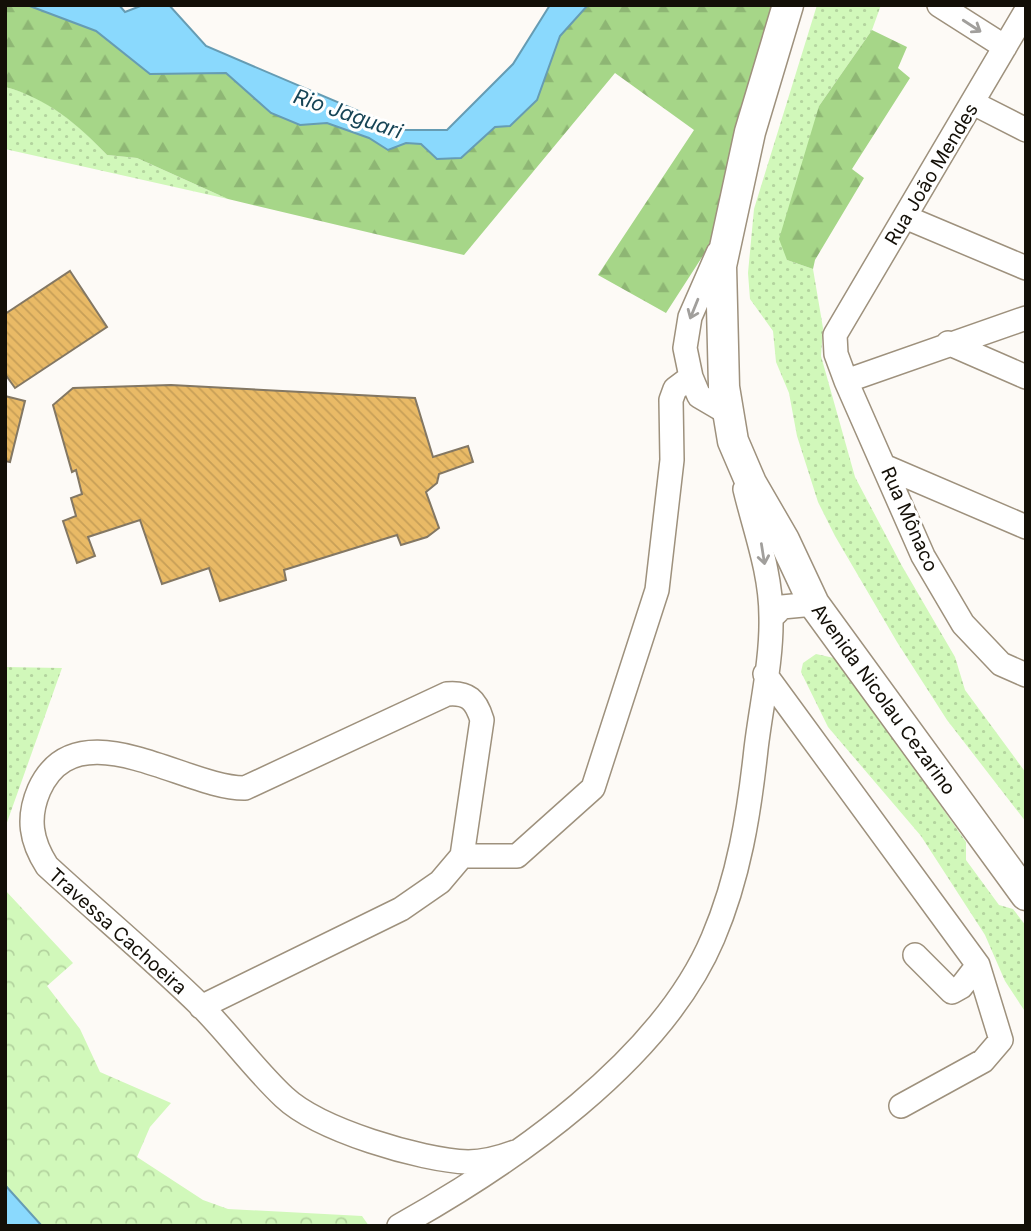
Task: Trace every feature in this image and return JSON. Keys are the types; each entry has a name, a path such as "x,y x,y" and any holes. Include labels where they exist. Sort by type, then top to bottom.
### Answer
{"main road":[{"name":"Avenida Nicolau Cezarino","path":"788,5 750,132 721,266 720,322 730,427 751,483 784,540 814,604 1026,895"},
{"name":"Avenida Nicolau Cezarino","path":"803,5 760,146 737,262 738,340 753,442 762,474 803,553 1026,864"}],"street":[{"path":"939,5 1004,47"},
{"name":"Rua João Mendes","path":"835,335 1026,11"},
{"path":"973,103 1026,130"},
{"path":"905,217 1026,268"},
{"path":"399,1226 453,1195 515,1152 622,1067 646,1043 672,1007 712,941 744,846 771,618 761,539 730,427 699,396 691,377 685,348 690,317 731,224"},
{"path":"846,381 948,343 1026,318"},
{"name":"Rua Mônaco","path":"835,335 836,354 846,381 923,556 963,624 1001,664 1026,675"},
{"path":"948,343 1026,377"},
{"path":"201,1007 401,909 440,882 462,856 517,856 593,788 657,590 672,460 671,400 675,389 691,377"},
{"path":"886,467 1026,527"},
{"path":"771,618 782,607 814,604"},
{"path":"765,674 978,965 1001,1040 983,1061 901,1106"},
{"name":"Travessa Cachoeira","path":"462,856 482,720 479,708 470,696 461,693 447,694 244,789 224,789 183,772 114,752 66,760 47,774 34,803 31,830 35,847 47,866 201,1007 285,1098 322,1121 422,1157 469,1162 492,1160 515,1152"},
{"path":"915,955 952,992 961,987 978,965"}],"green space":[{"path":"5,5 27,5 96,31 150,74 226,73 271,113 300,125 327,123 369,138 388,150 406,143 421,144 437,159 461,158 495,127 537,100 560,36 588,5 776,5 727,165 712,237 706,251 666,313 598,275 694,130 615,73 464,255 228,199 137,158 107,155 60,113 34,98 5,87"},
{"path":"817,5 881,5 872,30 819,106 787,260 813,269 823,328 821,356 855,477 902,566 955,657 965,690 1026,773 1026,822 947,720 897,642 835,536 818,502 797,436 789,393 776,362 773,331 750,299 748,273 754,209"},
{"path":"872,30 907,47 898,68 910,78 852,169 864,178 815,260 813,269 787,260 779,239 819,106"},
{"path":"5,87 34,97 61,113 107,155 137,158 228,199 5,149"},
{"path":"816,654 834,658 844,667 966,842 966,860 999,905 1013,909 1026,926 1026,1013 1005,981 985,935 921,836 828,727 801,672 803,663"},
{"path":"5,667 62,668 5,828"},
{"path":"5,890 73,963 47,986 80,1029 100,1072 171,1103 150,1127 137,1157 203,1200 228,1209 362,1216 369,1226 42,1226 5,1185"}],"water":[{"name":"Rio Jaguari","path":"27,5 119,5 125,12 143,5 169,5 206,46 403,130 447,130 513,64 550,5 588,5 560,36 537,100 510,126 495,127 461,158 437,159 421,144 406,143 388,150 369,138 327,123 300,125 271,113 226,73 150,74 96,31"},
{"path":"5,1185 42,1226 5,1226"}],"building":[{"path":"70,271 107,327 15,388 5,374 5,314"},
{"path":"171,385 415,398 433,457 468,446 473,462 439,474 437,483 426,492 439,528 427,537 401,545 397,535 284,570 286,580 220,601 209,568 162,584 140,520 88,537 95,556 77,563 63,521 76,516 71,498 82,494 76,470 72,472 53,405 73,388"},
{"path":"5,396 25,401 10,462 5,461"}]}
